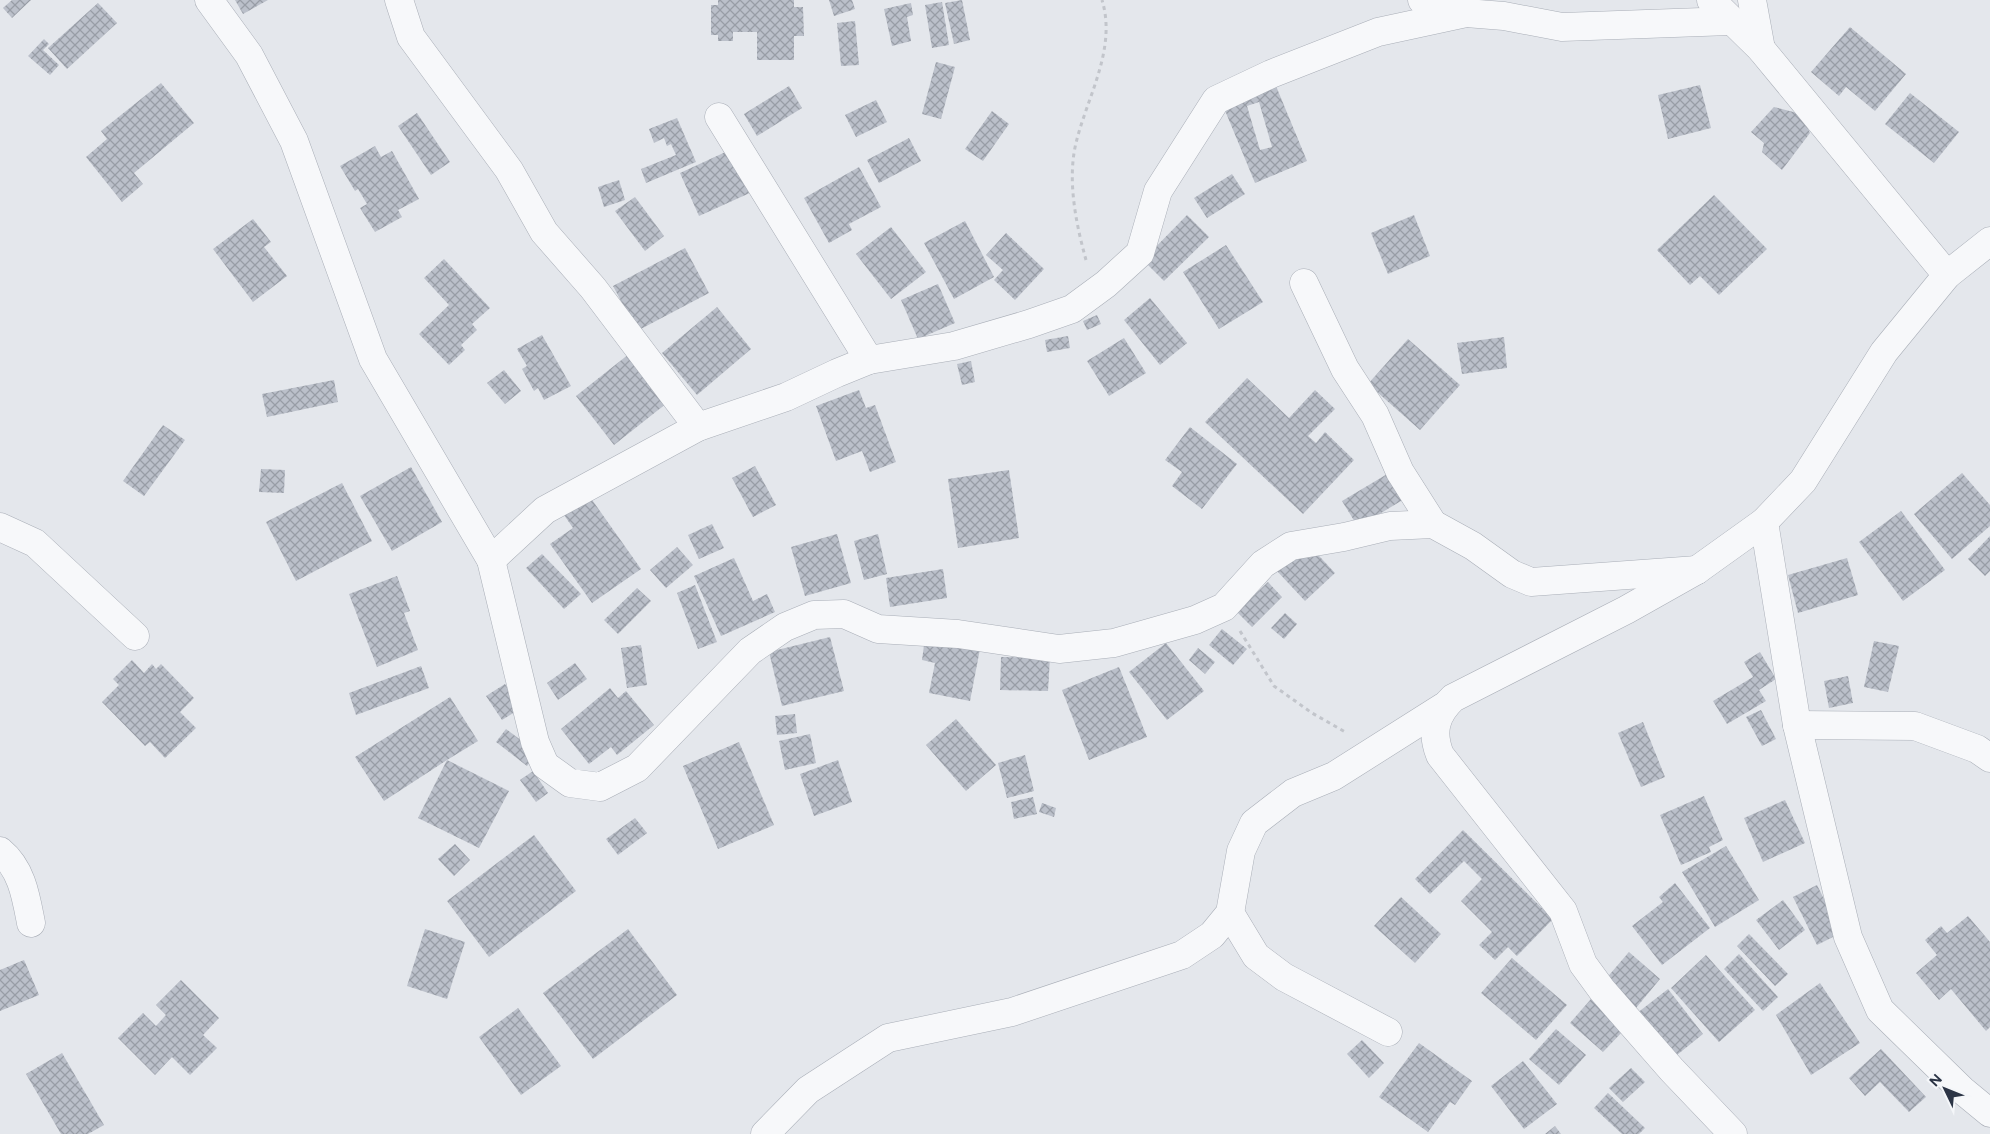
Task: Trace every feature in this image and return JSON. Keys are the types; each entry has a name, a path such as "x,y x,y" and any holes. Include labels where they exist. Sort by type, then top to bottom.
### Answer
{"street":[{"path":"209,0 249,55 294,141 374,359 491,560 535,742 545,765 570,783 600,787 636,768 750,651 785,627 814,615 844,614 878,630 958,634 1059,649 1114,642 1195,620 1224,607 1263,564 1291,546 1344,537 1390,526 1433,524"},
{"path":"399,0 411,36 510,170 544,232 593,288 698,427"},
{"path":"1422,0 1466,13 1504,16 1562,27 1730,21"},
{"path":"1711,0 1730,21 1761,49 1947,276"},
{"path":"1752,0 1761,49"},
{"path":"491,560 545,510 698,427 786,398 837,373 869,360 954,346 1029,324 1072,308 1106,284 1140,253 1158,191 1216,100 1271,74 1378,32 1466,13"},
{"path":"719,117 869,360"},
{"path":"765,1134 808,1090 888,1038 1012,1012 1182,955 1212,935 1230,913 1241,851 1254,823 1293,793 1334,776 1443,707 1453,698 1626,610 1697,570 1764,522 1803,481 1884,352 1947,276 1990,241"},
{"path":"1304,283 1345,369 1375,415 1400,472 1433,524 1473,546 1512,574 1531,582 1697,570"},
{"path":"1764,522 1797,725 1848,937 1880,1010 1962,1090 1990,1113"},
{"path":"0,527 34,544 135,636"},
{"path":"1443,707 1435,730 1436,743 1440,755 1563,912 1583,964 1602,990 1672,1070 1733,1134"},
{"path":"1797,725 1916,726 1977,749 1990,758"},
{"path":"0,851 9,859 25,888 30,923"},
{"path":"1230,913 1256,956 1284,977 1388,1032"}],"path":[{"path":"1095,292 1080,238 1072,170 1076,144 1104,54 1107,15 1102,0"},
{"path":"1224,607 1274,686 1312,713 1344,730 1368,755"}],"building":[{"path":"12,0 31,0 12,18 3,8"},
{"path":"235,0 268,0 243,14"},
{"path":"718,0 794,0 794,7 803,7 804,36 794,36 794,60 757,60 757,32 733,32 733,41 718,41 718,35 711,35 711,5 718,5"},
{"path":"829,0 852,0 855,9 834,16"},
{"path":"962,0 970,40 954,44 945,3"},
{"path":"942,2 949,45 932,48 925,5"},
{"path":"98,3 117,23 67,69 48,48"},
{"path":"911,3 913,15 907,17 911,41 892,46 884,9"},
{"path":"855,21 859,65 841,66 837,23"},
{"path":"1850,27 1906,74 1875,111 1846,87 1839,96 1811,72"},
{"path":"44,39 49,44 43,50 59,65 50,75 28,56"},
{"path":"936,62 955,67 941,119 922,114"},
{"path":"161,83 194,123 134,173 143,184 122,202 86,157 107,139 101,131"},
{"path":"1700,85 1711,128 1668,139 1658,95"},
{"path":"789,86 802,108 757,136 744,114"},
{"path":"1276,86 1307,161 1255,183 1224,108","holes":["1259,102 1272,147 1260,150 1247,106"]},
{"path":"1910,93 1959,132 1934,163 1885,124"},
{"path":"876,100 887,122 856,137 845,115"},
{"path":"1774,107 1801,114 1810,133 1782,170 1762,152 1764,143 1751,132"},
{"path":"992,111 1009,124 983,161 965,149"},
{"path":"417,113 450,162 431,175 398,126"},
{"path":"677,118 696,162 646,183 641,169 676,155 671,144 667,146 664,138 654,143 649,129"},
{"path":"909,138 921,161 879,183 867,160"},
{"path":"375,146 381,157 392,151 419,199 398,210 402,217 375,232 360,208 367,204 358,189 355,191 340,166"},
{"path":"732,149 752,192 699,216 680,173"},
{"path":"859,167 881,207 849,224 852,230 829,243 804,198"},
{"path":"1232,174 1245,194 1207,218 1194,198"},
{"path":"619,180 625,200 604,207 598,187"},
{"path":"1714,195 1767,249 1719,295 1700,276 1690,285 1657,250"},
{"path":"635,197 664,236 645,251 615,211"},
{"path":"1187,215 1209,237 1164,281 1143,260"},
{"path":"1414,215 1430,256 1388,274 1371,233"},
{"path":"253,219 271,242 264,247 287,276 253,302 213,249"},
{"path":"965,221 994,277 954,299 924,243"},
{"path":"891,227 926,272 891,299 856,254"},
{"path":"1006,233 1044,269 1015,300 994,280 1003,270 986,255"},
{"path":"1226,245 1263,302 1219,329 1183,272"},
{"path":"685,248 709,293 637,331 613,286"},
{"path":"444,259 490,308 472,324 477,330 461,345 465,350 449,365 419,334 449,305 424,278"},
{"path":"938,284 955,323 918,339 901,300"},
{"path":"1150,298 1187,343 1160,365 1124,320"},
{"path":"717,307 751,349 697,395 662,353"},
{"path":"1097,315 1101,324 1087,330 1083,321"},
{"path":"542,335 571,386 544,400 538,388 534,391 522,369 527,366 517,349"},
{"path":"1068,336 1070,348 1047,352 1045,340"},
{"path":"1504,337 1507,368 1462,374 1457,343"},
{"path":"1124,338 1146,373 1109,396 1087,361"},
{"path":"1408,339 1460,385 1420,430 1368,384"},
{"path":"629,354 667,403 614,445 576,396"},
{"path":"971,361 975,382 962,385 957,364"},
{"path":"504,370 521,391 505,404 487,383"},
{"path":"1247,378 1289,418 1315,390 1335,409 1308,436 1316,443 1325,432 1354,460 1303,514 1205,422"},
{"path":"334,380 338,402 267,417 262,394"},
{"path":"859,390 866,408 875,405 896,462 870,472 862,451 836,461 816,406"},
{"path":"163,425 185,440 144,496 123,481"},
{"path":"1190,427 1237,464 1202,509 1172,486 1182,472 1165,460"},
{"path":"1409,461 1424,487 1358,527 1342,501"},
{"path":"755,466 776,505 753,517 732,478"},
{"path":"411,467 442,522 392,551 360,496"},
{"path":"261,469 285,470 284,493 259,492"},
{"path":"1009,470 1019,538 958,548 948,479"},
{"path":"1962,473 1990,505 1990,526 1952,559 1914,514"},
{"path":"342,483 372,541 296,581 266,522"},
{"path":"590,497 641,569 592,603 550,544 573,528 564,515"},
{"path":"1901,511 1945,570 1903,601 1859,542"},
{"path":"712,524 724,548 699,559 688,535"},
{"path":"837,534 851,583 805,596 791,547"},
{"path":"878,534 887,574 864,580 854,541"},
{"path":"1990,536 1990,571 1985,576 1968,559"},
{"path":"1307,543 1335,573 1305,601 1277,571"},
{"path":"677,547 693,565 666,588 650,570"},
{"path":"542,554 581,594 564,609 526,568"},
{"path":"734,558 753,601 767,594 775,612 721,636 694,576"},
{"path":"1847,558 1858,595 1798,613 1788,575"},
{"path":"943,569 947,598 890,607 886,578"},
{"path":"397,576 410,611 404,613 418,650 377,667 349,594"},
{"path":"1268,582 1282,597 1252,627 1237,612"},
{"path":"695,585 717,642 698,649 677,593"},
{"path":"637,588 651,601 618,634 604,620"},
{"path":"1285,613 1297,624 1284,639 1271,628"},
{"path":"1222,629 1247,649 1233,665 1209,645"},
{"path":"830,637 844,691 782,706 769,652"},
{"path":"925,638 980,649 970,701 929,693 935,663 922,660"},
{"path":"1874,641 1899,646 1888,692 1864,687"},
{"path":"1166,643 1204,691 1167,720 1129,672"},
{"path":"641,645 647,685 627,688 621,648"},
{"path":"1198,648 1215,662 1205,674 1189,660"},
{"path":"1760,652 1776,679 1759,690 1766,701 1727,724 1713,701 1753,677 1744,662"},
{"path":"1001,657 1050,658 1048,691 1000,690"},
{"path":"132,660 144,673 152,664 156,669 161,664 194,698 180,712 196,728 165,758 150,742 145,746 102,702 119,685 113,679"},
{"path":"575,663 587,679 558,700 547,683"},
{"path":"421,666 429,688 356,715 349,693"},
{"path":"1119,667 1147,737 1089,760 1062,690"},
{"path":"1848,676 1853,703 1829,708 1824,681"},
{"path":"505,684 520,709 502,720 486,696"},
{"path":"610,688 618,698 626,691 654,725 617,755 611,747 589,764 561,729"},
{"path":"450,697 478,741 384,801 355,757"},
{"path":"1761,710 1776,739 1762,746 1746,717"},
{"path":"795,714 797,733 777,735 775,716"},
{"path":"956,719 996,765 966,791 926,745"},
{"path":"1643,722 1665,777 1641,787 1618,733"},
{"path":"506,729 538,753 527,766 496,742"},
{"path":"810,734 816,763 785,770 779,741"},
{"path":"739,742 774,825 718,849 683,766"},
{"path":"1025,755 1034,791 1007,798 998,763"},
{"path":"447,760 509,791 479,848 418,818"},
{"path":"838,760 852,802 814,816 800,774"},
{"path":"533,771 548,793 536,802 520,780"},
{"path":"1704,796 1723,840 1709,847 1711,852 1681,865 1660,815"},
{"path":"1033,797 1037,814 1014,819 1011,802"},
{"path":"1785,800 1805,843 1763,862 1744,818"},
{"path":"1042,803 1056,808 1054,817 1039,812"},
{"path":"635,818 647,833 618,855 606,839"},
{"path":"1463,830 1553,919 1517,956 1508,947 1495,960 1479,945 1492,932 1461,901 1482,879 1464,861 1430,894 1415,879"},
{"path":"534,835 576,891 489,957 447,901"},
{"path":"455,844 470,860 454,876 438,859"},
{"path":"1726,846 1759,900 1715,927 1682,872"},
{"path":"1675,883 1710,928 1662,965 1632,926 1663,902 1659,897"},
{"path":"1817,885 1841,933 1817,945 1793,897"},
{"path":"1401,897 1441,934 1415,963 1374,926"},
{"path":"1783,900 1805,930 1779,950 1756,920"},
{"path":"1968,916 1990,942 1990,1027 1986,1031 1951,989 1939,1000 1916,973 1937,955 1925,940 1941,926 1947,933"},
{"path":"425,929 465,942 447,999 407,986"},
{"path":"628,929 677,995 593,1059 543,993"},
{"path":"1749,934 1788,974 1775,986 1737,946"},
{"path":"1629,952 1660,979 1636,1008 1604,981"},
{"path":"1739,954 1778,997 1763,1011 1724,969"},
{"path":"1706,955 1755,1010 1719,1042 1671,988"},
{"path":"1512,958 1567,1005 1536,1040 1481,993"},
{"path":"24,960 39,995 0,1011 0,970"},
{"path":"181,980 219,1018 203,1035 217,1048 190,1075 172,1057 155,1075 118,1038 143,1013 156,1026 166,1015 156,1005"},
{"path":"1820,983 1860,1043 1811,1075 1776,1015"},
{"path":"1668,989 1703,1034 1672,1059 1636,1014"},
{"path":"1591,999 1625,1029 1603,1052 1570,1023"},
{"path":"518,1008 561,1066 521,1095 479,1037"},
{"path":"1556,1029 1586,1055 1559,1085 1529,1059"},
{"path":"1362,1040 1384,1063 1369,1078 1347,1054"},
{"path":"1419,1043 1472,1081 1455,1105 1450,1102 1428,1132 1379,1097"},
{"path":"1881,1049 1926,1097 1909,1112 1880,1082 1865,1096 1849,1078"},
{"path":"62,1053 104,1125 88,1134 61,1134 26,1074"},
{"path":"1523,1061 1557,1104 1524,1129 1491,1086"},
{"path":"1631,1068 1645,1082 1623,1102 1609,1088"},
{"path":"1608,1093 1645,1128 1639,1134 1622,1134 1594,1108"},
{"path":"1555,1126 1561,1134 1545,1134"}]}
